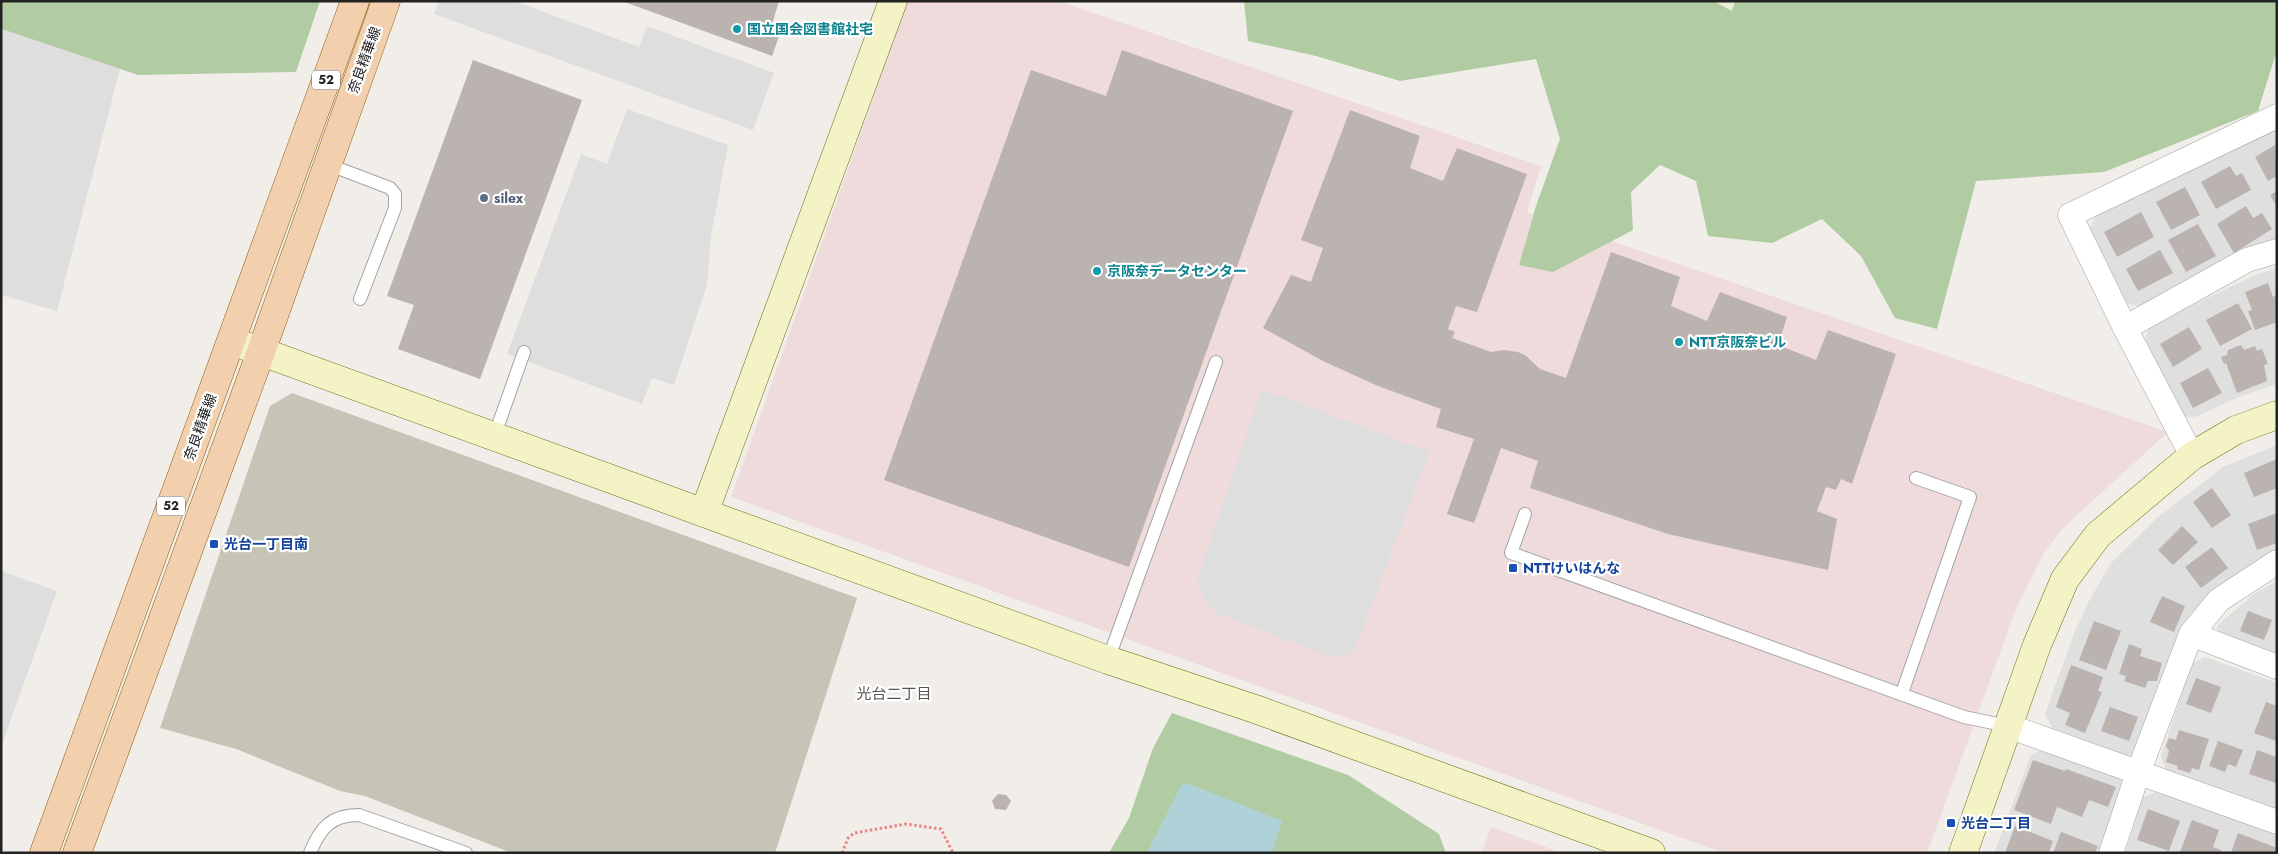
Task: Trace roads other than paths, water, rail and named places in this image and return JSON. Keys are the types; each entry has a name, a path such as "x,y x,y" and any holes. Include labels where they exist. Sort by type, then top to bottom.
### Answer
{"main road":[{"name":"奈良精華線","path":"44,853 232,341 354,1"},
{"name":"奈良精華線","path":"77,853 261,352 386,1"}],"street":[{"path":"704,514 893,1"},
{"path":"2192,456 2125,328 2070,215 2277,116"},
{"path":"2125,328 2247,260 2277,251"},
{"path":"232,341 1108,660 1255,709 1651,853"},
{"path":"1963,853 2037,645 2065,580 2098,535 2192,456 2236,430 2277,415"},
{"path":"2111,853 2138,772 2191,634 2219,600 2277,562"},
{"path":"2191,634 2277,667"},
{"path":"2008,726 2277,822"}],"lane":[{"path":"327,164 390,188 395,194 395,208 360,299"},
{"path":"494,437 524,352"},
{"path":"1108,660 1216,362"},
{"path":"1902,693 1970,497 1916,478"},
{"path":"1525,514 1511,553 1964,717 2008,726"},
{"path":"310,853 323,827 334,818 346,815 359,815 466,853"}],"water":[{"path":"1182,784 1189,784 1282,821 1272,853 1147,853"}],"place":[{"name":"国立国会図書館社宅","path":"737,29"},
{"name":"silex","path":"484,198"},
{"name":"京阪奈データセンター","path":"1097,271"},
{"name":"NTT京阪奈ビル","path":"1679,342"},
{"name":"光台一丁目南","path":"214,544"},
{"name":"NTTけいはんな","path":"1513,568"},
{"name":"光台二丁目","path":"1951,823"}],"district":[{"name":"光台二丁目","path":"894,694"}]}
